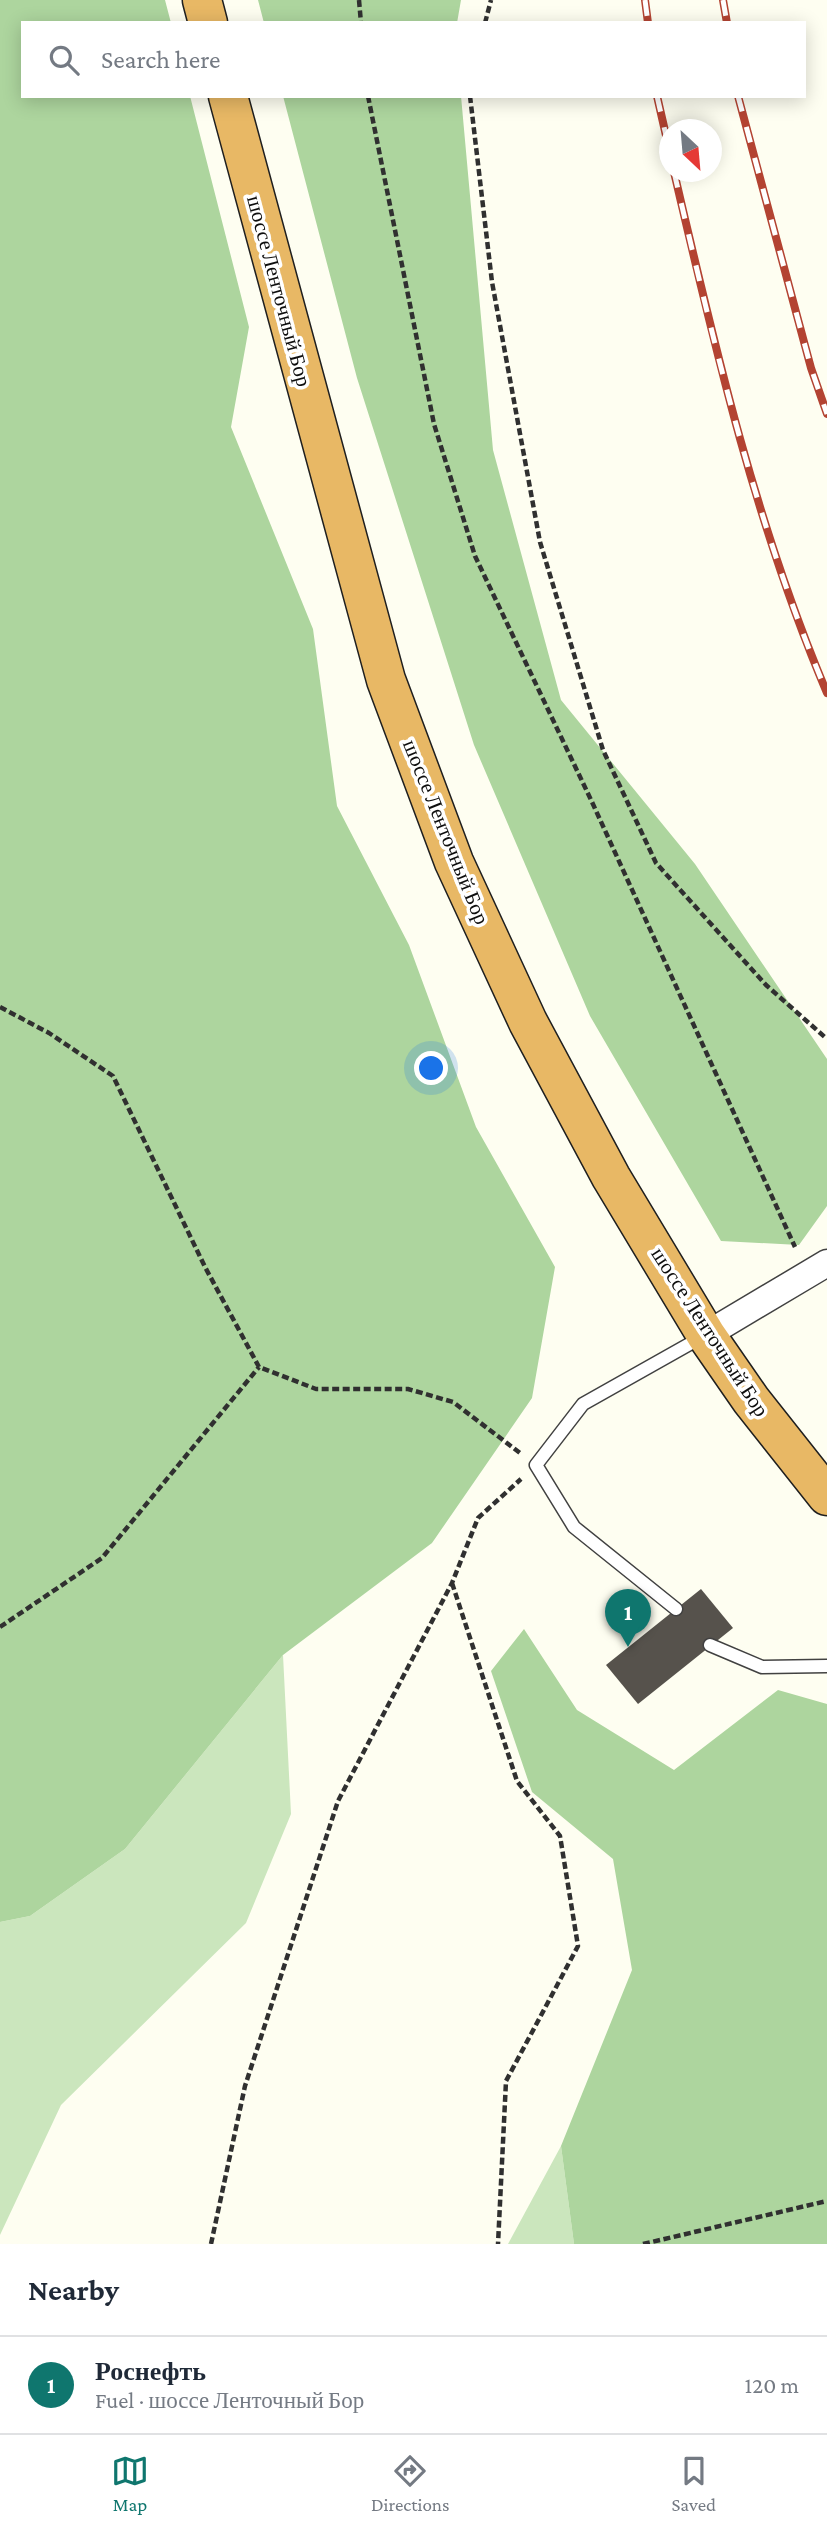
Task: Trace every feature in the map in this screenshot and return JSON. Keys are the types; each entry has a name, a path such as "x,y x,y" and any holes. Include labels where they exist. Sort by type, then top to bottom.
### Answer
{"highway":[{"path":"202,0 207,21"},
{"name":"шоссе Ленточный Бор","path":"229,98 386,680 454,862 528,1022 611,1177 706,1335 751,1400 827,1496"}],"street":[{"path":"706,1335 827,1263"}],"lane":[{"path":"676,1609 574,1527 536,1465 583,1404 706,1335"},
{"path":"710,1645 762,1667 827,1665"}],"path":[{"path":"359,0 361,21"},
{"path":"486,21 491,0"},
{"path":"368,98 433,424 475,556 592,802 799,1258"},
{"path":"470,98 492,282 540,542 603,750 656,863 766,985 827,1039"},
{"path":"0,1007 49,1033 113,1076 205,1267 259,1367 316,1389 408,1389 453,1402 536,1465 478,1518 452,1583 338,1801 245,2086 211,2244"},
{"path":"0,1628 102,1558 259,1367"},
{"path":"452,1583 517,1781 560,1836 578,1946 506,2081 498,2244"},
{"path":"643,2244 827,2201"}],"green space":[{"path":"0,0 165,0 170,21 21,21 21,98 191,98 249,327 231,427 313,629 337,806 409,945 476,1127 555,1267 532,1398 432,1543 283,1655 125,1849 30,1916 0,1922"},
{"path":"258,0 461,0 457,21 263,21"},
{"path":"284,98 461,98 493,450 561,700 695,864 827,1059 827,1206 799,1245 721,1241 590,1016 474,745 357,378"},
{"path":"524,1629 577,1710 674,1770 778,1690 827,1704 827,2244 574,2244 561,2146 632,1970 613,1859 532,1792 491,1671"},
{"path":"283,1655 291,1814 246,1923 61,2105 0,2235 0,1922 30,1916 125,1849"},
{"path":"561,2146 574,2244 508,2244"}],"building":[{"path":"701,1589 733,1628 638,1704 606,1665"}],"railway":[{"path":"645,0 648,21"},
{"path":"723,0 727,21"},
{"path":"657,98 662,119"},
{"path":"739,98 811,368 827,414"},
{"path":"676,182 705,304 758,501 779,566 827,693"}],"place":[{"name":"Роснефть","path":"628,1647"}]}
